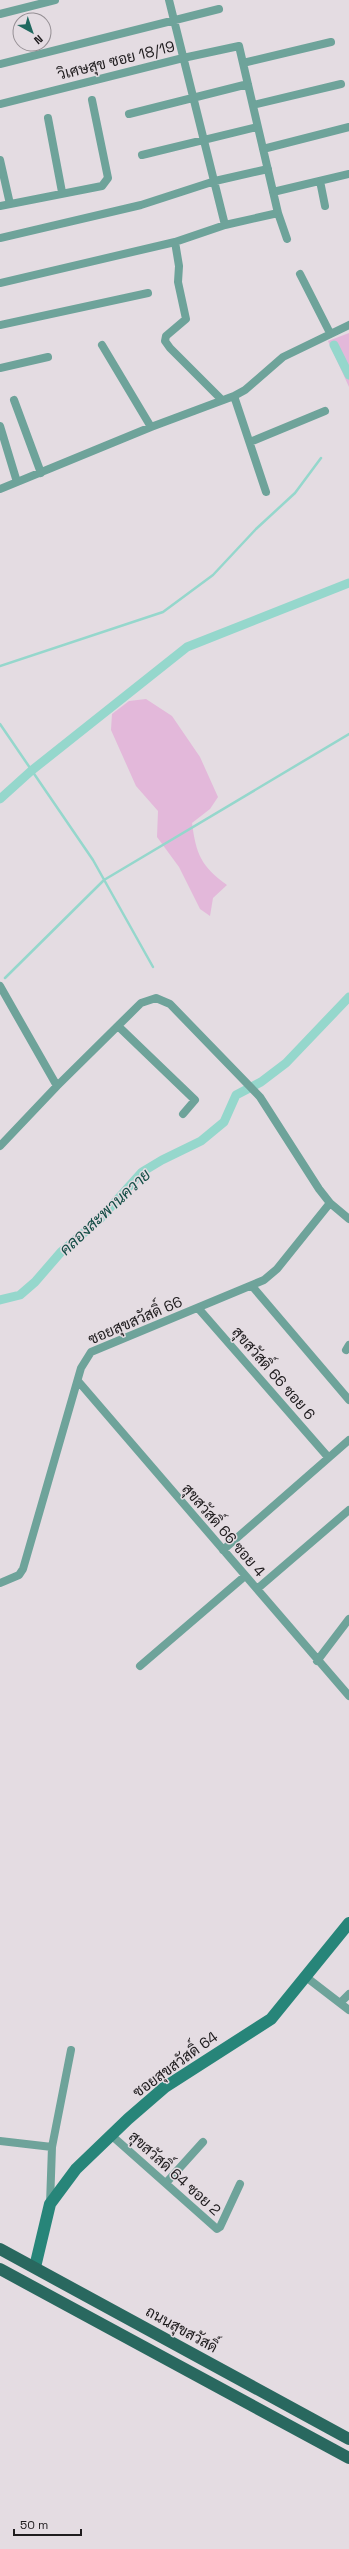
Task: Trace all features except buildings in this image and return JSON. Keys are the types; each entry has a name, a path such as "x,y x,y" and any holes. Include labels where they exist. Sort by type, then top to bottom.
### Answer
{"main road":[{"name":"ถนนสุขสวัสดิ์","path":"0,2248 349,2439"},
{"path":"0,2269 349,2458"}],"street":[{"path":"0,14 56,0"},
{"path":"169,0 183,58 195,98 225,225"},
{"path":"0,64 219,9"},
{"path":"287,239 278,213 243,63 331,42"},
{"name":"วิเศษสุข ซอย 18/19","path":"0,104 183,58 238,46 243,63"},
{"path":"129,114 248,84"},
{"path":"253,105 341,84"},
{"path":"0,206 62,192 102,186 108,178 92,100"},
{"path":"48,118 62,192"},
{"path":"142,155 257,127"},
{"path":"263,149 349,127"},
{"path":"0,160 10,204"},
{"path":"0,238 141,205 215,181 268,169"},
{"path":"273,192 349,174"},
{"path":"320,181 325,206"},
{"path":"0,283 175,242 225,225 278,213"},
{"path":"175,242 179,266 178,282 186,319 166,336 165,341 221,399"},
{"path":"300,274 330,333"},
{"path":"0,325 148,293"},
{"path":"0,489 151,426 221,399 234,396 245,390 283,358 330,333 349,325"},
{"path":"102,345 151,426"},
{"path":"0,368 48,357"},
{"path":"234,396 266,492"},
{"path":"14,400 41,473"},
{"path":"250,442 325,411"},
{"path":"0,426 18,482"},
{"path":"0,986 57,1086"},
{"path":"0,1146 57,1086 141,1003 148,999 163,999 260,1097 319,1189 330,1203 349,1219"},
{"path":"118,1026 196,1100 184,1114"},
{"name":"ซอยสุขสวัสดิ์ 66","path":"0,1583 18,1575 23,1569 82,1368 90,1352 252,1286 277,1269 330,1203"},
{"path":"252,1286 349,1400"},
{"name":"สุขสวัสดิ์ 66 ซอย 6","path":"198,1308 328,1457"},
{"name":"สุขสวัสดิ์ 66 ซอย 4","path":"78,1381 317,1661 349,1696"},
{"path":"223,1550 349,1440"},
{"path":"257,1590 349,1510"},
{"path":"140,1666 245,1576"},
{"path":"317,1661 349,1619"},
{"name":"ซอยสุขสวัสดิ์ 64","path":"35,2267 50,2204 76,2169 111,2135 165,2087 271,2019 349,1923"},
{"path":"306,1977 349,2010"},
{"path":"340,2003 349,1994"},
{"path":"50,2204 52,2147 71,2050"},
{"name":"สุขสวัสดิ์ 64 ซอย 2","path":"111,2135 217,2229 220,2227 240,2184"},
{"path":"0,2141 52,2147"},
{"path":"166,2183 204,2142"}],"shaded area":[{"path":"349,333 349,387 328,341"},
{"path":"146,699 172,716 200,757 218,797 210,809 192,823 201,858 211,872 227,885 213,898 210,916 200,909 179,867 157,837 158,811 136,786 111,730 112,714 129,701"}],"waterway":[{"path":"334,345 349,375"},
{"path":"0,666 163,612 213,575 256,529 295,493 321,458"},
{"path":"0,799 31,771 187,647 349,583"},
{"path":"0,724 93,860 153,967"},
{"path":"5,978 104,880 349,734"},
{"name":"คลองสะพานควาย","path":"0,1300 20,1295 35,1282 61,1252 99,1220 142,1172 162,1160 201,1141 224,1122 236,1095 261,1082 286,1063 349,997"}]}
